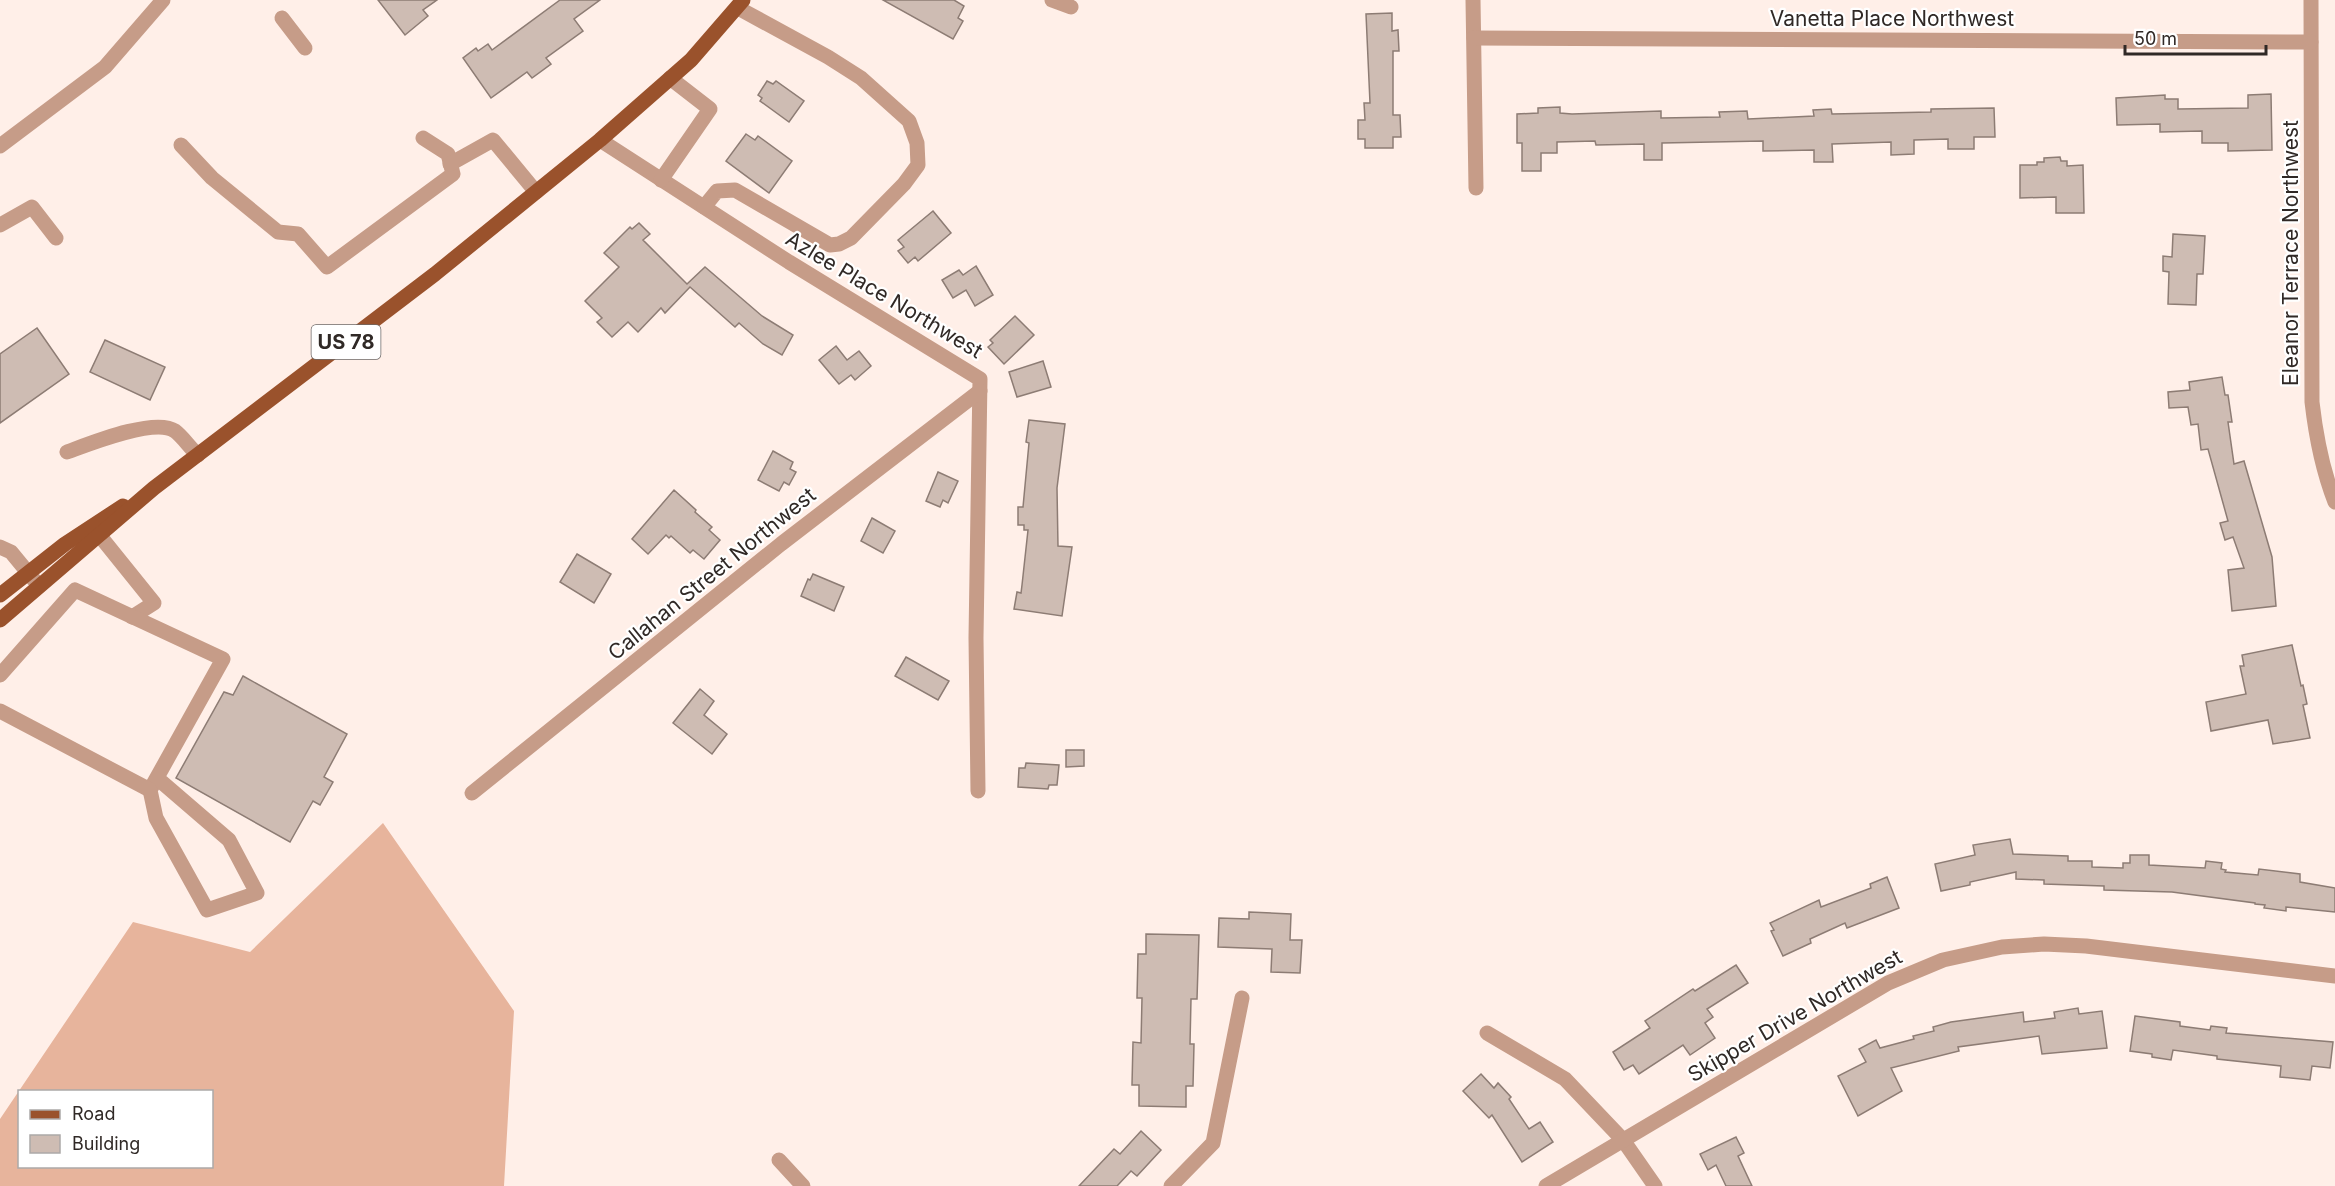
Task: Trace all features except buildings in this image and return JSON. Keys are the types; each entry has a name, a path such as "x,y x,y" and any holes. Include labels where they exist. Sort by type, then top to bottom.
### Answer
{"main road":[{"name":"US 78","path":"0,620 154,488 435,274 600,141 691,60 741,4"},
{"name":"US 78","path":"0,595 92,525 154,488"}],"street":[{"path":"0,146 105,67 163,0"},
{"path":"1052,0 1071,7"},
{"path":"1473,0 1476,188"},
{"name":"Eleanor Terrace Northwest","path":"2311,0 2312,402 2320,456 2335,502"},
{"path":"704,207 717,191 735,190 830,245 839,244 851,238 904,184 918,165 917,143 909,121 861,78 741,4"},
{"path":"282,18 305,48"},
{"name":"Vanetta Place Northwest","path":"1474,38 2311,42"},
{"path":"661,180 710,109 670,78"},
{"path":"423,138 447,154 452,169"},
{"path":"181,146 212,178 278,232 298,234 327,267 452,169 493,140 536,192"},
{"name":"Azlee Place Northwest","path":"600,141 789,262 980,379 976,638 978,791"},
{"path":"0,225 32,207 56,238"},
{"name":"Callahan Street Northwest","path":"472,793 782,544 980,391"},
{"path":"67,452 122,432 163,426 174,430 198,455"},
{"path":"100,536 154,603 132,617"},
{"path":"0,547 11,552 39,586"},
{"path":"0,675 75,590 223,659 153,784 156,818 207,910 256,893 230,840 153,784 0,711"},
{"name":"Skipper Drive Northwest","path":"1546,1186 1888,983 1943,960 2002,947 2044,944 2086,946 2335,976"},
{"path":"1171,1186 1213,1143 1242,998"},
{"path":"1486,1033 1565,1078 1623,1140 1655,1186"},
{"path":"779,1160 804,1186"}],"shaded area":[{"path":"383,823 514,1011 504,1186 0,1186 0,1119 18,1092 18,1168 213,1168 213,1090 20,1090 133,922 250,952"}]}
